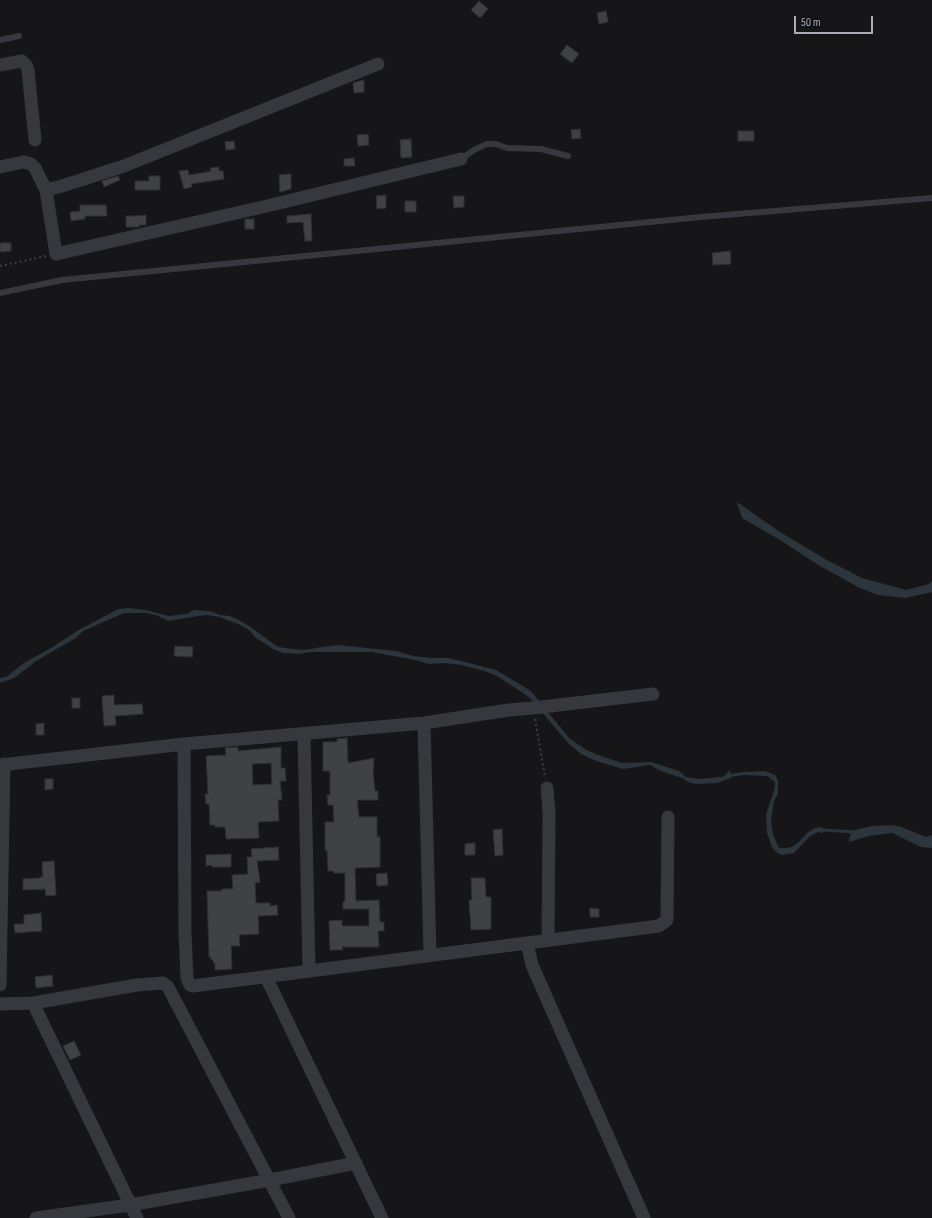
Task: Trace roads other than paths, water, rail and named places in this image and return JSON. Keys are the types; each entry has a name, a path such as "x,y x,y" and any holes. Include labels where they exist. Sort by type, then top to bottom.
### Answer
{"street":[{"path":"0,65 22,62 26,65 28,70 36,140"},
{"path":"46,190 124,166 378,64"},
{"path":"0,167 24,162 31,164 39,174 46,190 56,254 267,206 461,159"},
{"path":"0,985 2,765 184,744 424,722 508,710 653,694"},
{"path":"424,722 430,955"},
{"path":"304,734 309,970"},
{"path":"184,744 185,933 188,982 190,985 197,986 309,970 659,926 667,920 668,816"},
{"path":"547,788 549,812 548,940"},
{"path":"527,943 532,965 644,1218"},
{"path":"266,976 382,1218"},
{"path":"0,1004 33,1003 136,985 163,984 168,987 289,1218"},
{"path":"33,1003 137,1218"},
{"path":"36,1218 130,1205 356,1163"}],"lane":[{"path":"0,40 19,36"},
{"path":"461,159 474,150 488,144 496,144 507,148 541,148 568,156"},
{"path":"0,293 62,280 702,217 932,198"}],"waterway":[{"path":"298,652 316,650"},
{"path":"727,776 747,773"},
{"path":"822,830 854,832"}]}
